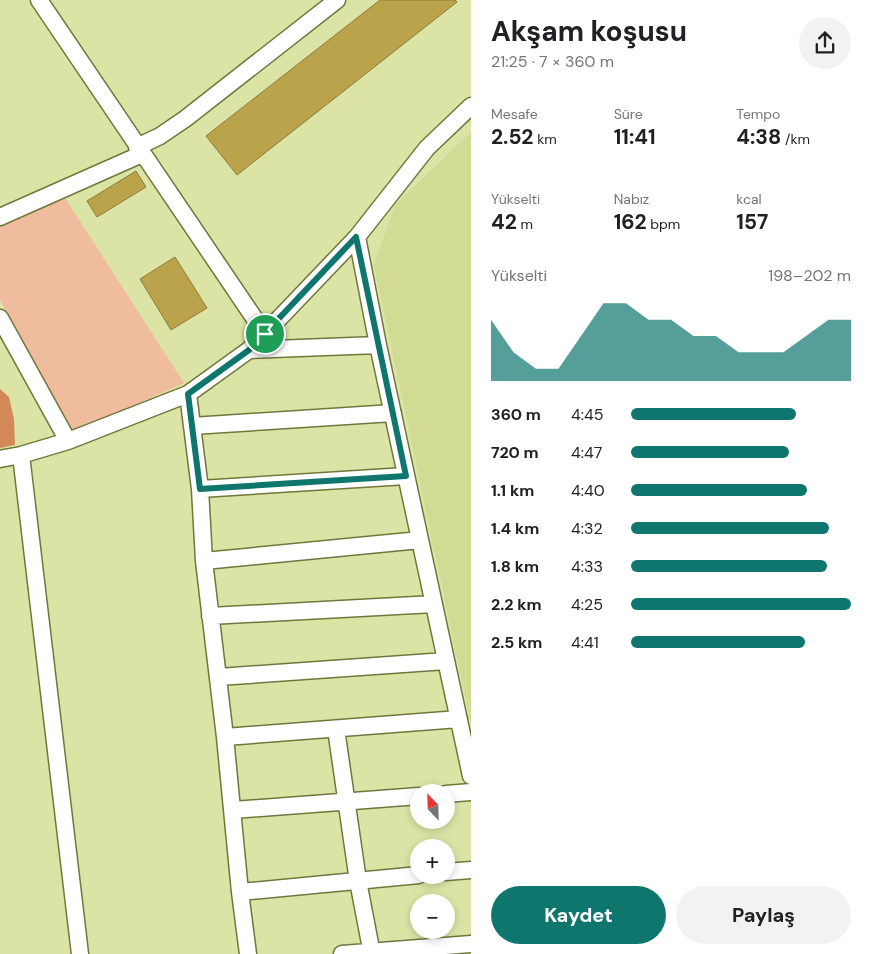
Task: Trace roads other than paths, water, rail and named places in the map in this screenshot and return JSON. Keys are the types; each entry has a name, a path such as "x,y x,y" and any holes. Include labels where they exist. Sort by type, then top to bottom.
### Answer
{"street":[{"path":"39,0 265,334"},
{"path":"0,217 140,150 185,119 337,0"},
{"path":"0,459 21,455 68,441 188,394 249,350 356,237 427,148 471,106"},
{"path":"356,237 471,776"},
{"path":"0,318 68,441"},
{"path":"249,350 378,345"},
{"path":"188,394 200,489 204,561 226,737 240,892 248,954"},
{"path":"192,426 393,413"},
{"path":"21,455 80,954"},
{"path":"200,489 406,476"},
{"path":"204,561 420,540"},
{"path":"210,616 434,604"},
{"path":"219,676 446,661"},
{"path":"226,737 459,719"},
{"path":"336,729 358,881 372,953"},
{"path":"455,793 471,792"},
{"path":"233,810 410,797"},
{"path":"455,871 471,870"},
{"path":"240,892 410,876"},
{"path":"342,954 471,944"}]}
